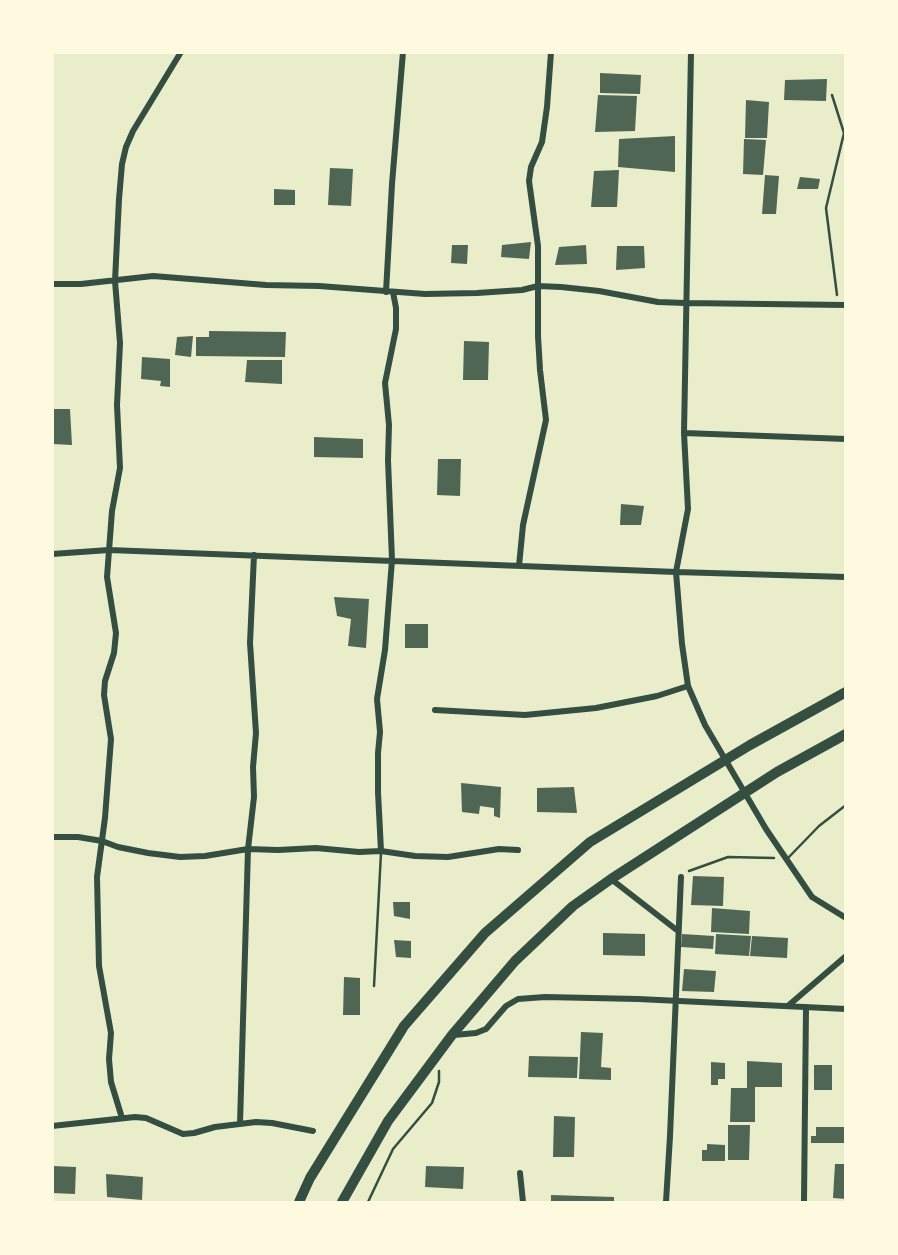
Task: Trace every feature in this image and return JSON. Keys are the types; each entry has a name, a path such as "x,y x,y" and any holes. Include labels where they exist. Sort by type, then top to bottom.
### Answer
{"highway":[{"path":"299,1202 310,1178 404,1026 485,933 590,842 750,745 845,692"},
{"path":"342,1202 388,1121 452,1035 515,961 573,906 777,772 845,734"}],"street":[{"path":"122,1118 111,1082 108,1059 111,1033 99,966 97,877 110,739 104,688 114,653 116,633 107,577 112,511 120,468 117,405 120,343 115,281 121,176 126,147 180,52"},
{"path":"381,851 377,792 380,732 377,699 392,561 389,425 385,383 396,329 396,308 389,292 392,184 403,52"},
{"path":"519,566 523,525 546,420 538,336 536,226 528,181 542,142 551,52"},
{"path":"691,52 684,432 688,509 676,572 688,686 705,724 766,829 813,897 845,918"},
{"path":"52,284 81,284 153,276 425,294 522,290 538,286 599,291 657,302 842,305"},
{"path":"684,432 845,439"},
{"path":"52,554 109,550 845,578"},
{"path":"240,1124 248,849 254,797 256,733 250,643 254,555"},
{"path":"435,710 525,715 596,708 657,696 688,686"},
{"path":"52,837 78,837 148,853 180,857 248,849 316,848 448,857 499,849 518,850"},
{"path":"666,1202 681,877"},
{"path":"611,879 678,931"},
{"path":"789,1006 845,956"},
{"path":"452,1035 476,1033 486,1029 506,1006 518,999 545,997 674,1000 845,1009"},
{"path":"804,1202 806,1007"},
{"path":"52,1126 146,1118 183,1133 240,1124 272,1123 313,1131"},
{"path":"520,1173 523,1202"}],"lane":[{"path":"788,858 819,825 845,805"},
{"path":"374,986 381,851"}],"path":[{"path":"832,95 844,133 826,208 842,305"},
{"path":"681,877 692,869 728,857 788,858"},
{"path":"368,1202 393,1149 432,1103 439,1082 439,1071 431,1064"}],"building":[{"path":"600,73 641,75 640,94 600,93"},
{"path":"827,79 826,101 784,100 785,80"},
{"path":"598,95 637,96 635,131 595,132"},
{"path":"746,100 769,102 767,138 745,138"},
{"path":"675,136 675,172 618,167 619,139"},
{"path":"744,139 766,140 763,175 743,174"},
{"path":"330,168 353,169 351,206 328,205"},
{"path":"619,170 617,207 591,207 594,171"},
{"path":"765,175 779,176 776,214 762,214"},
{"path":"800,177 820,179 818,189 797,189"},
{"path":"274,189 295,190 295,205 274,205"},
{"path":"531,242 529,259 501,257 502,245"},
{"path":"452,245 468,245 467,264 451,263"},
{"path":"586,245 587,264 555,265 559,247"},
{"path":"617,246 644,246 645,268 616,270"},
{"path":"209,331 286,332 285,357 196,356 196,337 209,337"},
{"path":"193,336 191,357 175,355 177,337"},
{"path":"464,341 489,342 488,380 463,380"},
{"path":"142,357 170,359 170,387 160,386 161,381 141,379"},
{"path":"247,360 282,360 282,384 245,382"},
{"path":"52,409 70,409 72,445 52,444"},
{"path":"314,437 363,439 363,458 314,457"},
{"path":"438,459 461,459 460,496 437,495"},
{"path":"621,504 644,506 641,525 620,525"},
{"path":"334,597 369,599 366,648 348,646 351,619 337,616"},
{"path":"405,624 428,624 428,648 405,648"},
{"path":"461,783 501,787 500,818 494,816 494,808 480,806 479,814 462,812"},
{"path":"574,787 577,813 537,812 537,788"},
{"path":"693,876 724,877 723,906 691,905"},
{"path":"393,902 410,902 410,919 394,916"},
{"path":"712,908 750,911 749,934 711,932"},
{"path":"603,933 645,934 645,956 603,955"},
{"path":"682,934 714,936 713,949 681,947"},
{"path":"716,934 751,936 749,956 715,954"},
{"path":"752,936 788,938 787,958 750,956"},
{"path":"394,940 411,941 411,958 396,957"},
{"path":"684,969 716,971 714,992 682,991"},
{"path":"344,977 360,978 360,1015 343,1015"},
{"path":"581,1032 603,1033 601,1067 611,1068 611,1080 579,1079"},
{"path":"529,1056 578,1057 577,1078 528,1077"},
{"path":"747,1061 782,1063 782,1087 755,1087 755,1122 730,1122 731,1088 747,1088"},
{"path":"711,1062 725,1063 725,1079 718,1079 718,1085 711,1085"},
{"path":"814,1065 832,1065 832,1090 814,1090"},
{"path":"554,1116 575,1117 574,1157 553,1157"},
{"path":"728,1125 750,1125 749,1160 728,1160"},
{"path":"816,1127 846,1127 846,1143 811,1143 811,1136 816,1136"},
{"path":"707,1144 725,1145 725,1161 702,1161 702,1150 707,1150"},
{"path":"835,1164 846,1164 846,1199 833,1198"},
{"path":"52,1166 76,1167 75,1194 52,1193"},
{"path":"426,1166 464,1167 463,1189 425,1187"},
{"path":"106,1174 143,1177 142,1200 107,1197"},
{"path":"551,1195 614,1197 614,1202 551,1202"}]}
